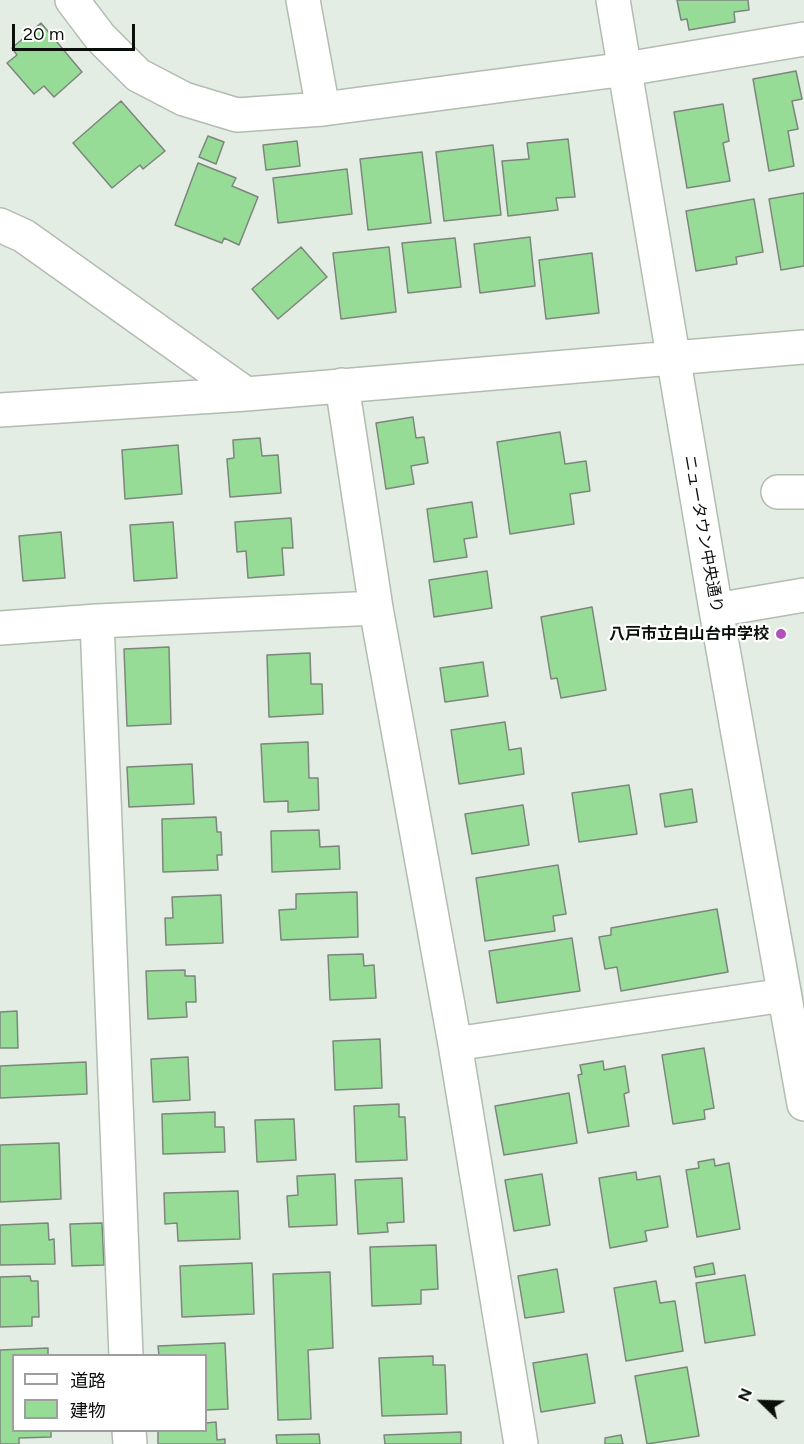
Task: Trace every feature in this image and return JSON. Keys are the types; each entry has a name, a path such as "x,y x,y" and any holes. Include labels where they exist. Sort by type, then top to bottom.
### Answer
{"street":[{"path":"72,0 100,37 138,75 184,99 237,115 323,109 626,69 804,39"},
{"path":"303,0 323,109"},
{"name":"ニュータウン中央通り","path":"613,0 716,610 804,1104"},
{"path":"0,225 24,236 246,394"},
{"path":"0,410 246,394 673,360 804,347"},
{"path":"342,385 376,608 455,1044 521,1444"},
{"path":"716,610 804,595"},
{"path":"0,628 97,621 376,608"},
{"path":"97,621 126,1354"},
{"path":"455,1044 784,995"}],"building":[{"path":"677,0 748,0 749,10 734,12 735,22 689,30 687,19 681,20"},
{"path":"41,23 82,72 54,97 44,86 34,94 7,63 17,55 12,48"},
{"path":"796,71 802,99 792,101 798,129 788,131 794,166 769,171 753,79"},
{"path":"121,101 165,151 143,169 140,165 112,188 73,143"},
{"path":"723,104 729,141 723,143 730,181 687,188 674,112"},
{"path":"208,136 224,142 216,164 199,157"},
{"path":"568,139 575,197 556,198 558,210 508,216 502,161 529,159 527,143"},
{"path":"297,141 300,166 266,170 263,145"},
{"path":"493,145 501,215 444,221 436,152"},
{"path":"422,152 431,223 368,230 360,159"},
{"path":"198,163 236,178 232,186 258,197 239,245 224,238 222,243 175,225"},
{"path":"347,169 352,214 278,223 273,178"},
{"path":"804,193 804,266 781,270 769,199"},
{"path":"754,199 763,252 736,257 737,264 696,271 686,211"},
{"path":"530,237 535,286 480,293 474,244"},
{"path":"455,238 461,287 408,293 402,243"},
{"path":"301,247 327,277 278,319 252,289"},
{"path":"389,247 396,312 341,319 333,253"},
{"path":"592,253 599,313 546,319 539,260"},
{"path":"413,417 416,438 424,437 428,463 411,466 414,484 386,489 376,423"},
{"path":"560,432 565,464 586,461 590,491 570,494 574,524 510,534 497,442"},
{"path":"260,438 262,456 278,455 281,493 230,497 227,459 234,458 233,440"},
{"path":"178,445 182,494 125,499 122,450"},
{"path":"472,502 477,537 464,539 467,557 434,562 427,509"},
{"path":"291,518 293,548 282,548 284,575 248,578 246,551 237,552 235,522"},
{"path":"173,522 177,578 134,581 130,525"},
{"path":"61,532 65,578 23,581 19,536"},
{"path":"487,571 492,608 434,617 429,580"},
{"path":"592,607 606,690 561,698 557,678 551,679 541,617"},
{"path":"169,647 171,724 127,726 124,649"},
{"path":"310,653 311,684 322,684 323,714 269,717 267,655"},
{"path":"483,662 488,696 445,702 440,668"},
{"path":"505,722 509,750 521,748 524,774 459,784 451,730"},
{"path":"308,742 309,778 318,778 319,810 288,812 288,801 264,802 261,744"},
{"path":"192,764 194,804 129,807 127,767"},
{"path":"629,785 637,834 579,842 572,793"},
{"path":"692,789 697,822 665,827 660,794"},
{"path":"523,805 529,845 472,854 465,814"},
{"path":"216,817 217,832 221,832 222,855 217,855 218,870 163,872 162,819"},
{"path":"319,830 320,847 339,846 340,869 272,872 271,831"},
{"path":"558,865 566,914 553,916 555,931 485,941 476,878"},
{"path":"357,892 358,937 281,940 279,910 296,909 296,894"},
{"path":"221,895 223,943 166,945 165,918 173,918 172,897"},
{"path":"717,909 728,972 621,991 617,967 605,969 599,937 611,935 611,928"},
{"path":"572,938 580,991 497,1003 489,951"},
{"path":"363,954 364,966 374,965 376,998 330,1000 328,955"},
{"path":"185,970 185,976 195,976 196,1002 186,1002 187,1017 148,1019 146,971"},
{"path":"17,1011 18,1048 0,1048 0,1012"},
{"path":"380,1039 382,1088 335,1090 333,1041"},
{"path":"704,1048 714,1108 704,1110 705,1119 673,1124 662,1055"},
{"path":"188,1057 190,1100 153,1102 151,1059"},
{"path":"603,1061 604,1070 625,1066 629,1092 624,1094 629,1126 588,1133 578,1075 582,1074 580,1065"},
{"path":"86,1062 87,1094 0,1098 0,1066"},
{"path":"569,1093 577,1143 504,1155 495,1106"},
{"path":"399,1104 399,1117 405,1117 407,1160 356,1162 354,1106"},
{"path":"215,1112 215,1127 224,1127 225,1152 163,1154 162,1114"},
{"path":"294,1119 296,1160 257,1162 255,1120"},
{"path":"59,1143 61,1199 0,1202 0,1145"},
{"path":"714,1159 715,1166 729,1163 740,1229 697,1237 686,1170 699,1168 698,1162"},
{"path":"636,1172 637,1180 660,1176 668,1227 645,1231 647,1241 610,1248 599,1178"},
{"path":"335,1174 337,1225 289,1227 287,1196 298,1195 297,1176"},
{"path":"542,1174 550,1225 514,1231 505,1180"},
{"path":"402,1178 404,1222 387,1223 388,1232 358,1234 355,1180"},
{"path":"238,1191 240,1239 178,1241 177,1223 165,1224 164,1193"},
{"path":"48,1223 49,1240 54,1239 55,1264 0,1265 0,1225"},
{"path":"102,1223 104,1265 72,1266 70,1224"},
{"path":"436,1245 438,1289 421,1290 421,1304 372,1306 370,1247"},
{"path":"252,1263 254,1314 182,1317 180,1266"},
{"path":"713,1263 715,1274 696,1277 694,1267"},
{"path":"557,1269 564,1312 525,1318 518,1276"},
{"path":"330,1272 333,1348 308,1350 311,1419 278,1420 273,1274"},
{"path":"745,1275 755,1335 705,1343 696,1283"},
{"path":"30,1276 31,1281 38,1281 39,1317 32,1317 32,1326 0,1327 0,1277"},
{"path":"656,1281 660,1303 675,1301 683,1351 626,1361 614,1288"},
{"path":"225,1343 228,1409 207,1410 207,1354 159,1354 158,1346"},
{"path":"48,1348 48,1354 12,1354 12,1432 51,1432 51,1437 19,1438 19,1444 0,1444 0,1350"},
{"path":"587,1354 595,1403 541,1412 533,1363"},
{"path":"433,1356 433,1365 445,1365 447,1414 382,1416 379,1358"},
{"path":"687,1367 699,1436 647,1444 635,1376"},
{"path":"216,1422 217,1440 225,1439 225,1444 158,1444 158,1432 207,1432 207,1423"},
{"path":"461,1432 461,1444 385,1444 384,1435"},
{"path":"319,1434 320,1444 277,1444 276,1435"},
{"path":"621,1435 623,1444 605,1444 605,1438"}],"place":[{"name":"八戸市立白山台中学校","path":"781,634"}]}
